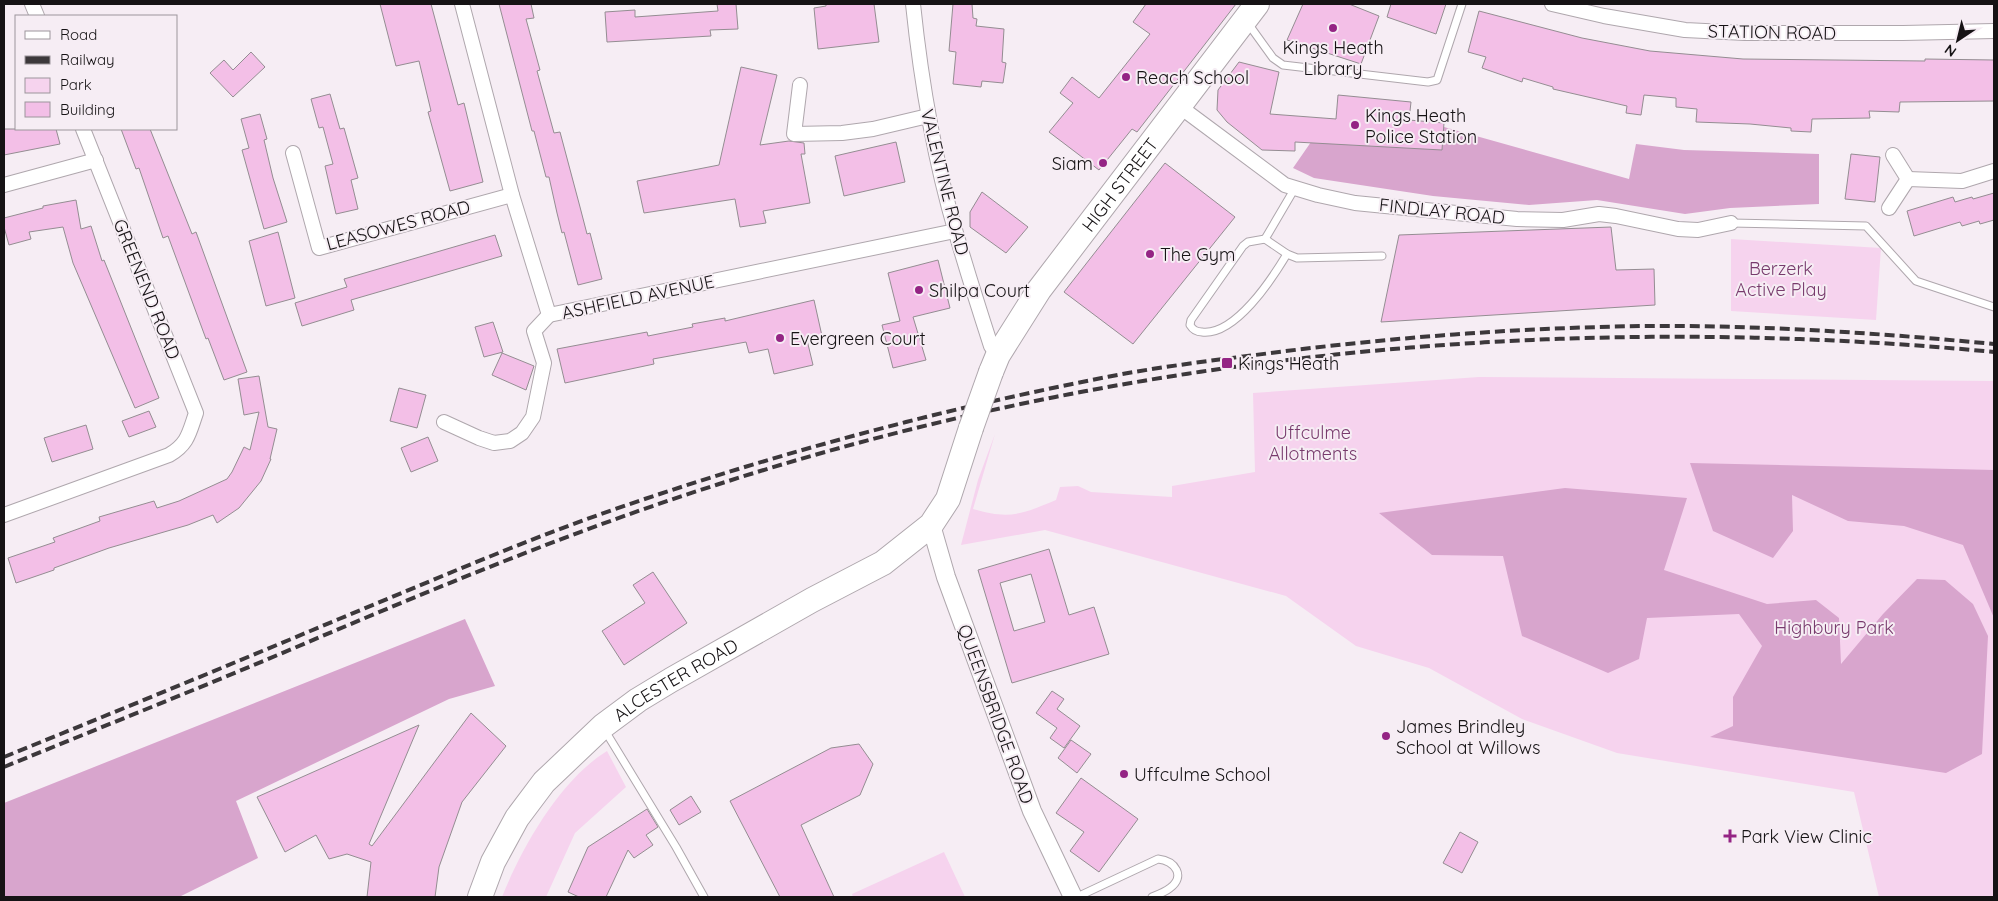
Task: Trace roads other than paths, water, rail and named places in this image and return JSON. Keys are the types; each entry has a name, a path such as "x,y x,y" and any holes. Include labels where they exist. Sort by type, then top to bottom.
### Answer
{"highway":[{"name":"HIGH STREET","path":"931,525 948,498 970,428 994,364 1039,290 1251,12"},
{"name":"ALCESTER ROAD","path":"480,897 493,862 516,818 544,782 602,726 638,700 694,666 883,563 931,525"}],"street":[{"name":"ASHFIELD AVENUE","path":"462,4 512,195 549,315 955,231"},
{"name":"VALENTINE ROAD","path":"913,4 921,76 928,116 955,231 991,346 994,364"},
{"name":"STATION ROAD","path":"1552,4 1596,15 1684,30 1745,33 1994,31"},
{"path":"800,85 794,134 842,133 873,129 928,116"},
{"name":"FINDLAY ROAD","path":"1178,107 1285,184 1318,195 1356,203 1517,219 1563,220 1598,214 1678,229 1698,230 1730,223"},
{"name":"GREENEND ROAD","path":"4,515 169,455 181,448 188,436 196,413 83,130"},
{"name":"LEASOWES ROAD","path":"293,153 319,248 512,195"},
{"path":"1894,155 1908,178"},
{"path":"4,185 96,160"},
{"path":"1908,178 1962,181 1994,171"},
{"path":"1889,208 1908,178"},
{"path":"444,422 494,443 510,441 522,433 533,416 544,363 534,330 549,315"},
{"name":"QUEENSBRIDGE ROAD","path":"931,525 946,577 1032,811 1073,897"}],"lane":[{"path":"1251,12 1273,58 1284,65 1428,82 1437,80 1462,4"},
{"path":"1265,239 1295,188"},
{"path":"1730,223 1866,226 1916,281 1994,307"},
{"path":"1287,254 1276,272 1239,318 1210,333 1196,332 1192,329 1190,325 1191,320 1243,246 1248,242 1265,239 1287,254 1297,258 1382,256"},
{"path":"602,726 676,847 704,897"},
{"path":"1077,897 1158,859 1174,864 1178,873 1175,883 1169,889 1152,897"}],"railway":[{"path":"4,757 482,560 590,518 751,465 813,447 1001,399 1163,367 1317,347 1457,334 1550,329 1687,326 1863,333 1994,344"},
{"path":"4,767 202,687 467,576 615,519 716,485 871,439 1029,402 1188,374 1348,353 1509,341 1671,337 1833,340 1994,352"}],"place":[{"name":"Kings Heath Library","path":"1333,28"},
{"name":"Reach School","path":"1126,77"},
{"name":"Kings Heath Police Station","path":"1355,125"},
{"name":"Siam","path":"1103,163"},
{"name":"The Gym","path":"1150,254"},
{"name":"Shilpa Court","path":"919,290"},
{"name":"Evergreen Court","path":"780,338"},
{"name":"Kings Heath","path":"1227,363"},
{"name":"James Brindley School at Willows","path":"1386,736"},
{"name":"Uffculme School","path":"1124,774"},
{"name":"Park View Clinic","path":"1730,836"}],"park label":[{"name":"Berzerk Active Play","path":"1781,278"},
{"name":"Uffculme Allotments","path":"1313,442"},
{"name":"Highbury Park","path":"1834,627"}]}
